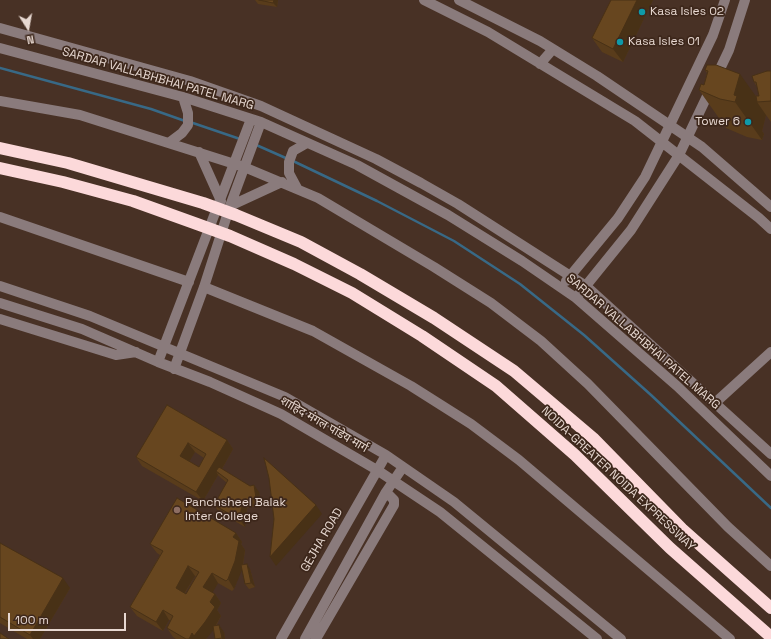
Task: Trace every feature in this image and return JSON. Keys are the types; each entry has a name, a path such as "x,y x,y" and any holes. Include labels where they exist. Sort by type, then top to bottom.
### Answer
{"highway":[{"name":"NOIDA-GREATER NOIDA EXPRESSWAY","path":"0,148 68,163 203,203 229,207 301,242 360,274 434,318 514,371 593,438 682,529 771,608"},
{"name":"NOIDA-GREATER NOIDA EXPRESSWAY","path":"0,168 63,182 133,201 230,236 294,264 352,294 422,336 496,386 575,454 670,548 771,637"}],"street":[{"path":"424,0 488,32 635,121 771,229"},
{"path":"459,0 552,49 671,126 702,147 771,207"},
{"path":"561,287 618,218 645,177 671,126 713,35 725,0"},
{"path":"576,298 631,230 679,155 729,50 745,0"},
{"name":"SARDAR VALLABHBHAI PATEL MARG","path":"0,28 190,81 261,106 376,159 427,186 458,204 586,286 716,402 771,454"},
{"name":"SARDAR VALLABHBHAI PATEL MARG","path":"0,48 183,97 256,121 357,165 448,215 576,298 678,386 771,476"},
{"path":"540,64 552,49"},
{"path":"170,142 182,133 188,125 188,113 183,97"},
{"path":"0,101 80,115 170,142 239,165 318,198 434,267 491,303 541,341 588,384 728,527 771,566"},
{"path":"174,369 204,286 229,207 239,165 256,121"},
{"path":"297,188 289,173 289,162 293,151 307,143"},
{"path":"199,152 229,207"},
{"path":"158,362 189,282 229,207 282,182"},
{"path":"0,218 189,282"},
{"path":"0,286 90,316 285,397 386,455 454,502 621,639"},
{"path":"204,286 313,331 410,386 471,424 520,460 730,639"},
{"name":"शाहिद मंगल पांडेय मार्ग","path":"0,303 82,329 174,369 210,382 281,414 377,470 440,512 597,639"},
{"path":"0,319 116,355 136,352"},
{"path":"716,402 771,352"},
{"name":"GEJHA ROAD","path":"281,639 386,455"},
{"path":"309,639 386,492 403,466"}],"building":[{"path":"259,0 274,0 273,3"},
{"path":"611,0 637,0 613,49 592,38"},
{"path":"707,65 716,65 740,74 734,95 737,96 735,102 720,99 699,90 701,84 704,85 708,71 705,70"},
{"path":"771,71 771,101 757,102 756,96 759,96 756,82 754,82 752,76"},
{"path":"167,405 227,440 196,492 136,457","holes":["188,443 206,454 199,467 180,456"]},
{"path":"264,458 316,505 270,557 274,519 269,478"},
{"path":"219,467 250,486 254,485 256,498 242,501 240,520 214,505 228,480 216,471"},
{"path":"177,498 236,533 233,537 239,541 235,561 228,579 226,581 212,573 203,587 215,594 210,602 215,607 194,636 192,633 189,639 186,639 167,628 173,616 163,610 156,622 130,607 163,551 150,544","holes":["188,566 199,572 186,594 176,588"]},
{"path":"0,543 63,578 30,635 0,617"},
{"path":"247,564 251,583 245,584 241,565"},
{"path":"219,625 222,638 215,639 213,626"},
{"path":"0,633 9,639 0,639"}],"waterway":[{"path":"0,68 151,109 185,121"},
{"path":"190,122 240,139"},
{"path":"254,144 288,159"},
{"path":"293,161 377,201 454,241 520,284 584,335 651,395 771,508"}],"place":[{"name":"Kasa Isles 02","path":"642,12"},
{"name":"Kasa Isles 01","path":"620,42"},
{"name":"Tower 6","path":"748,122"},
{"name":"Panchsheel Balak Inter College","path":"177,510"}]}
